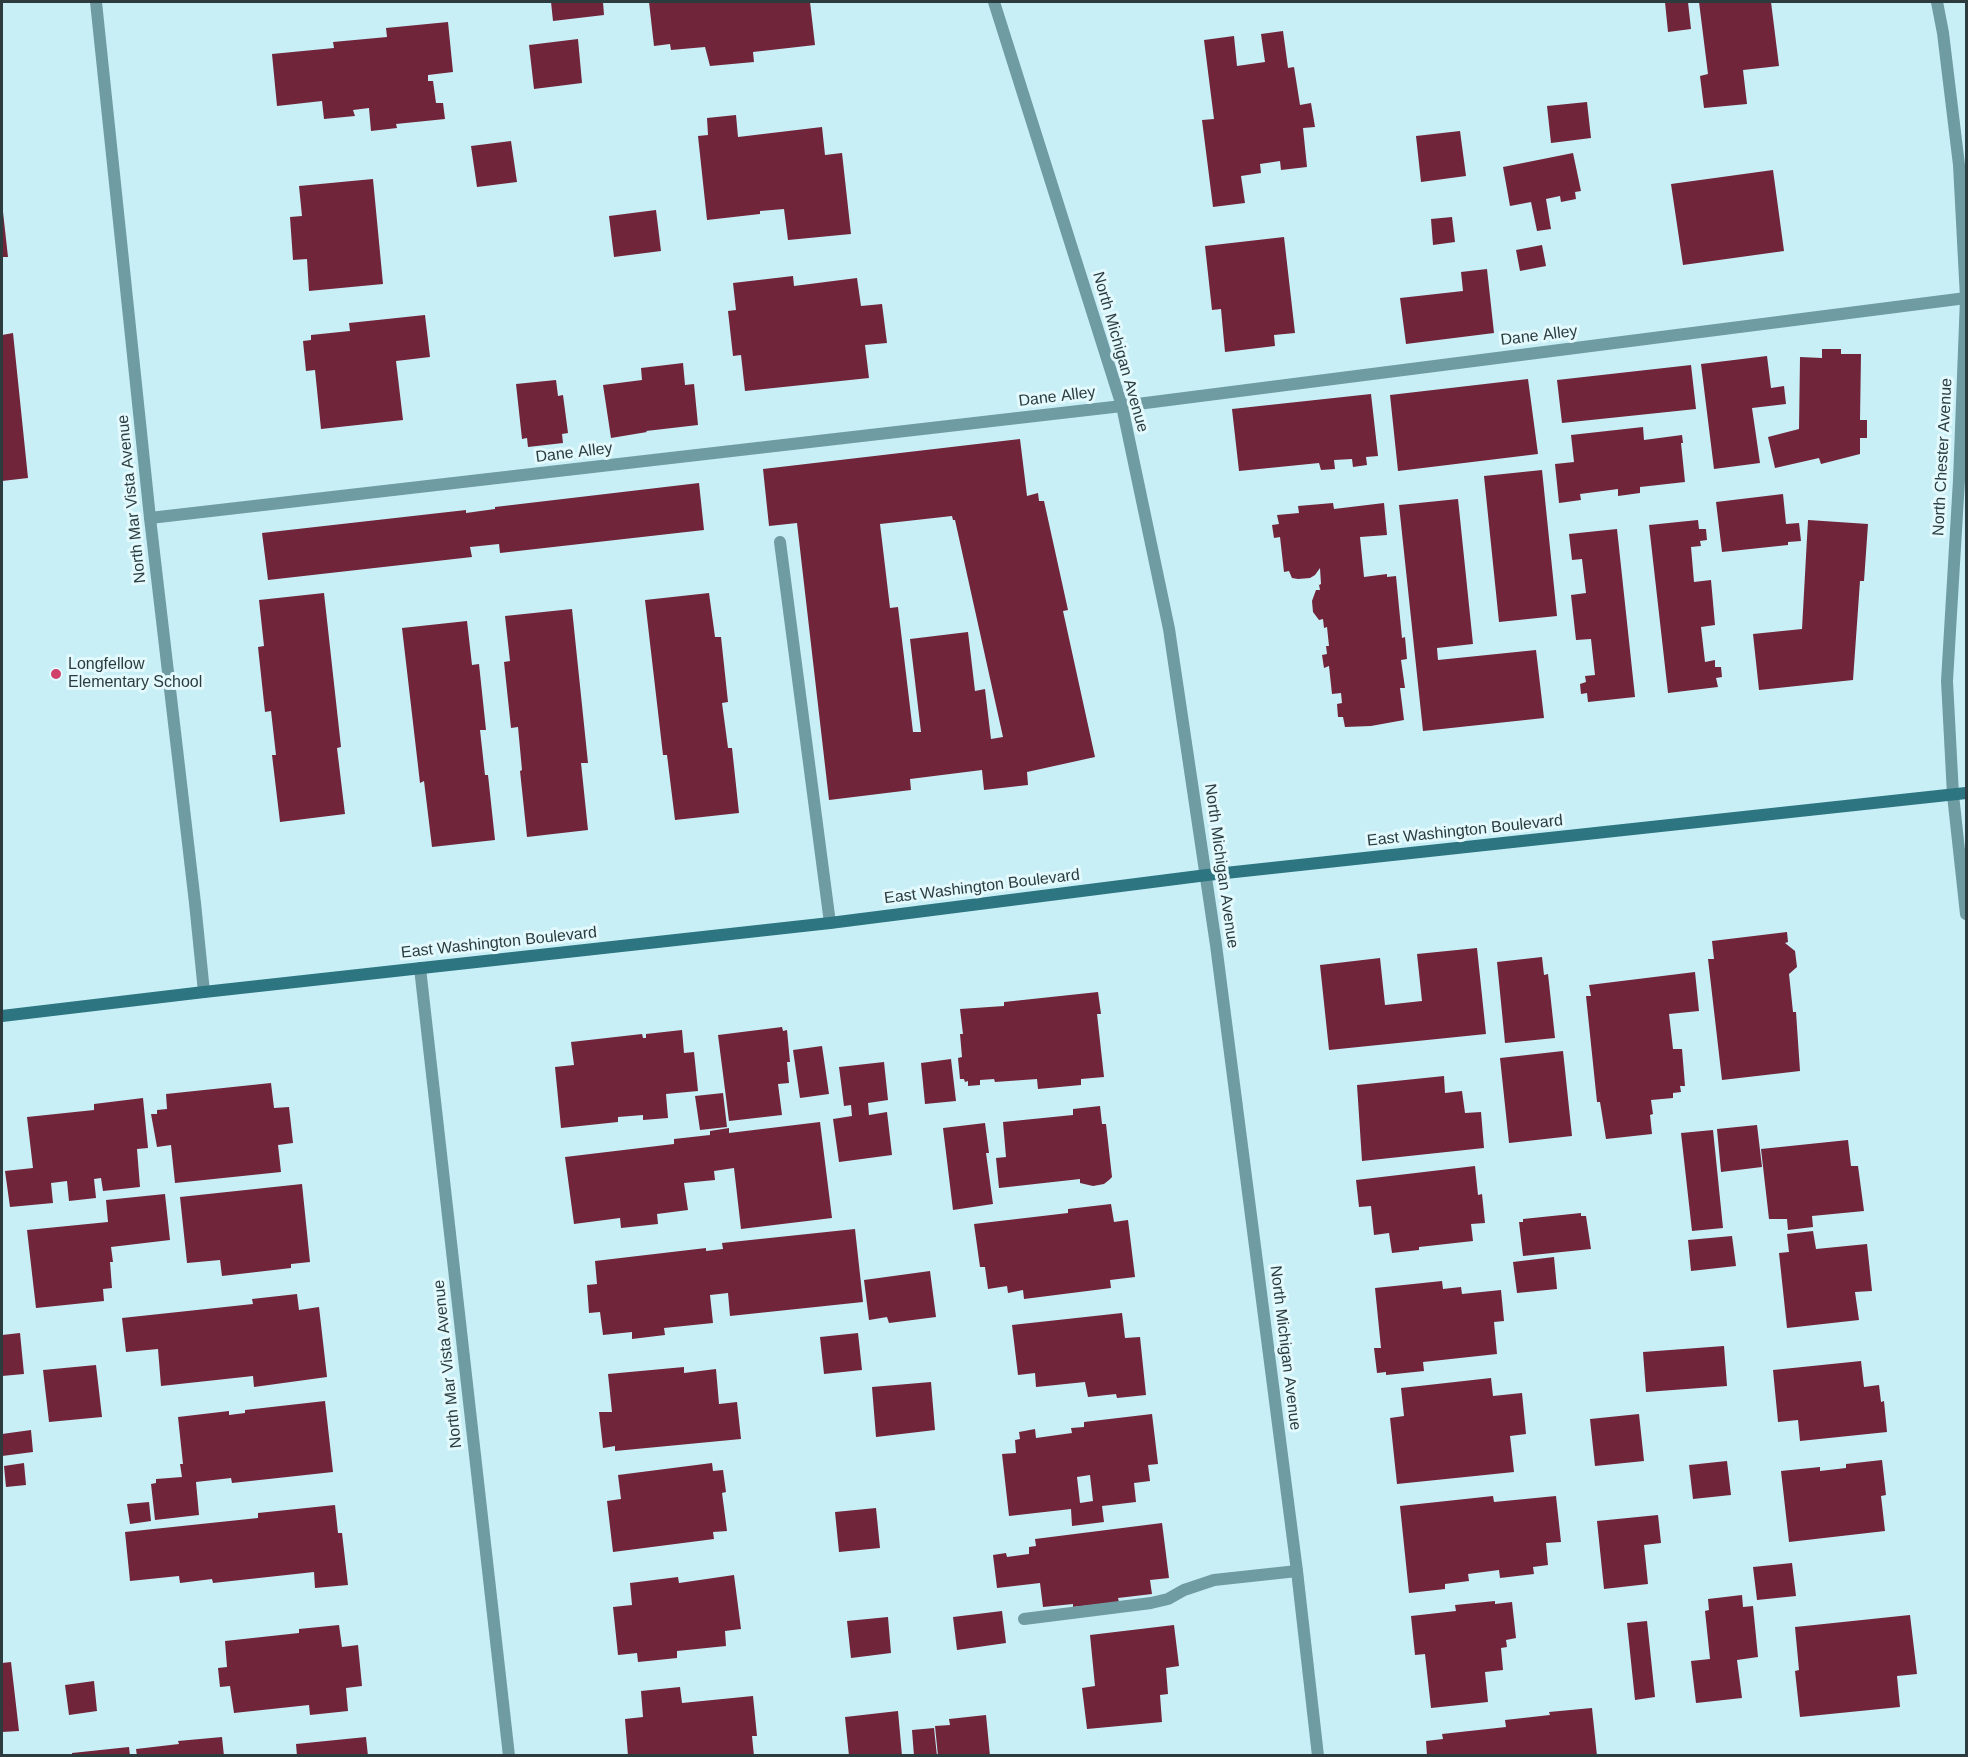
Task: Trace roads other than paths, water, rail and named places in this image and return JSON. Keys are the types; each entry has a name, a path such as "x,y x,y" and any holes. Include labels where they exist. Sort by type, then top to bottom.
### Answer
{"main road":[{"name":"East Washington Boulevard","path":"2,1016 830,923 1207,875 1966,793"}],"street":[{"name":"North Mar Vista Avenue","path":"96,2 150,518 204,992"},
{"name":"North Michigan Avenue","path":"994,2 1122,406 1169,629 1207,875 1297,1571 1318,1755"},
{"name":"North Chester Avenue","path":"1937,2 1959,165 1966,298 1959,480 1947,681 1953,795 1966,914"},
{"name":"Dane Alley","path":"150,518 1122,406 1966,298"},
{"path":"780,542 830,923"},
{"name":"North Mar Vista Avenue","path":"420,968 509,1755"},
{"path":"1024,1619 1151,1603 1168,1599 1184,1590 1214,1580 1297,1571"}],"place":[{"name":"Longfellow Elementary School","path":"56,674"}]}
